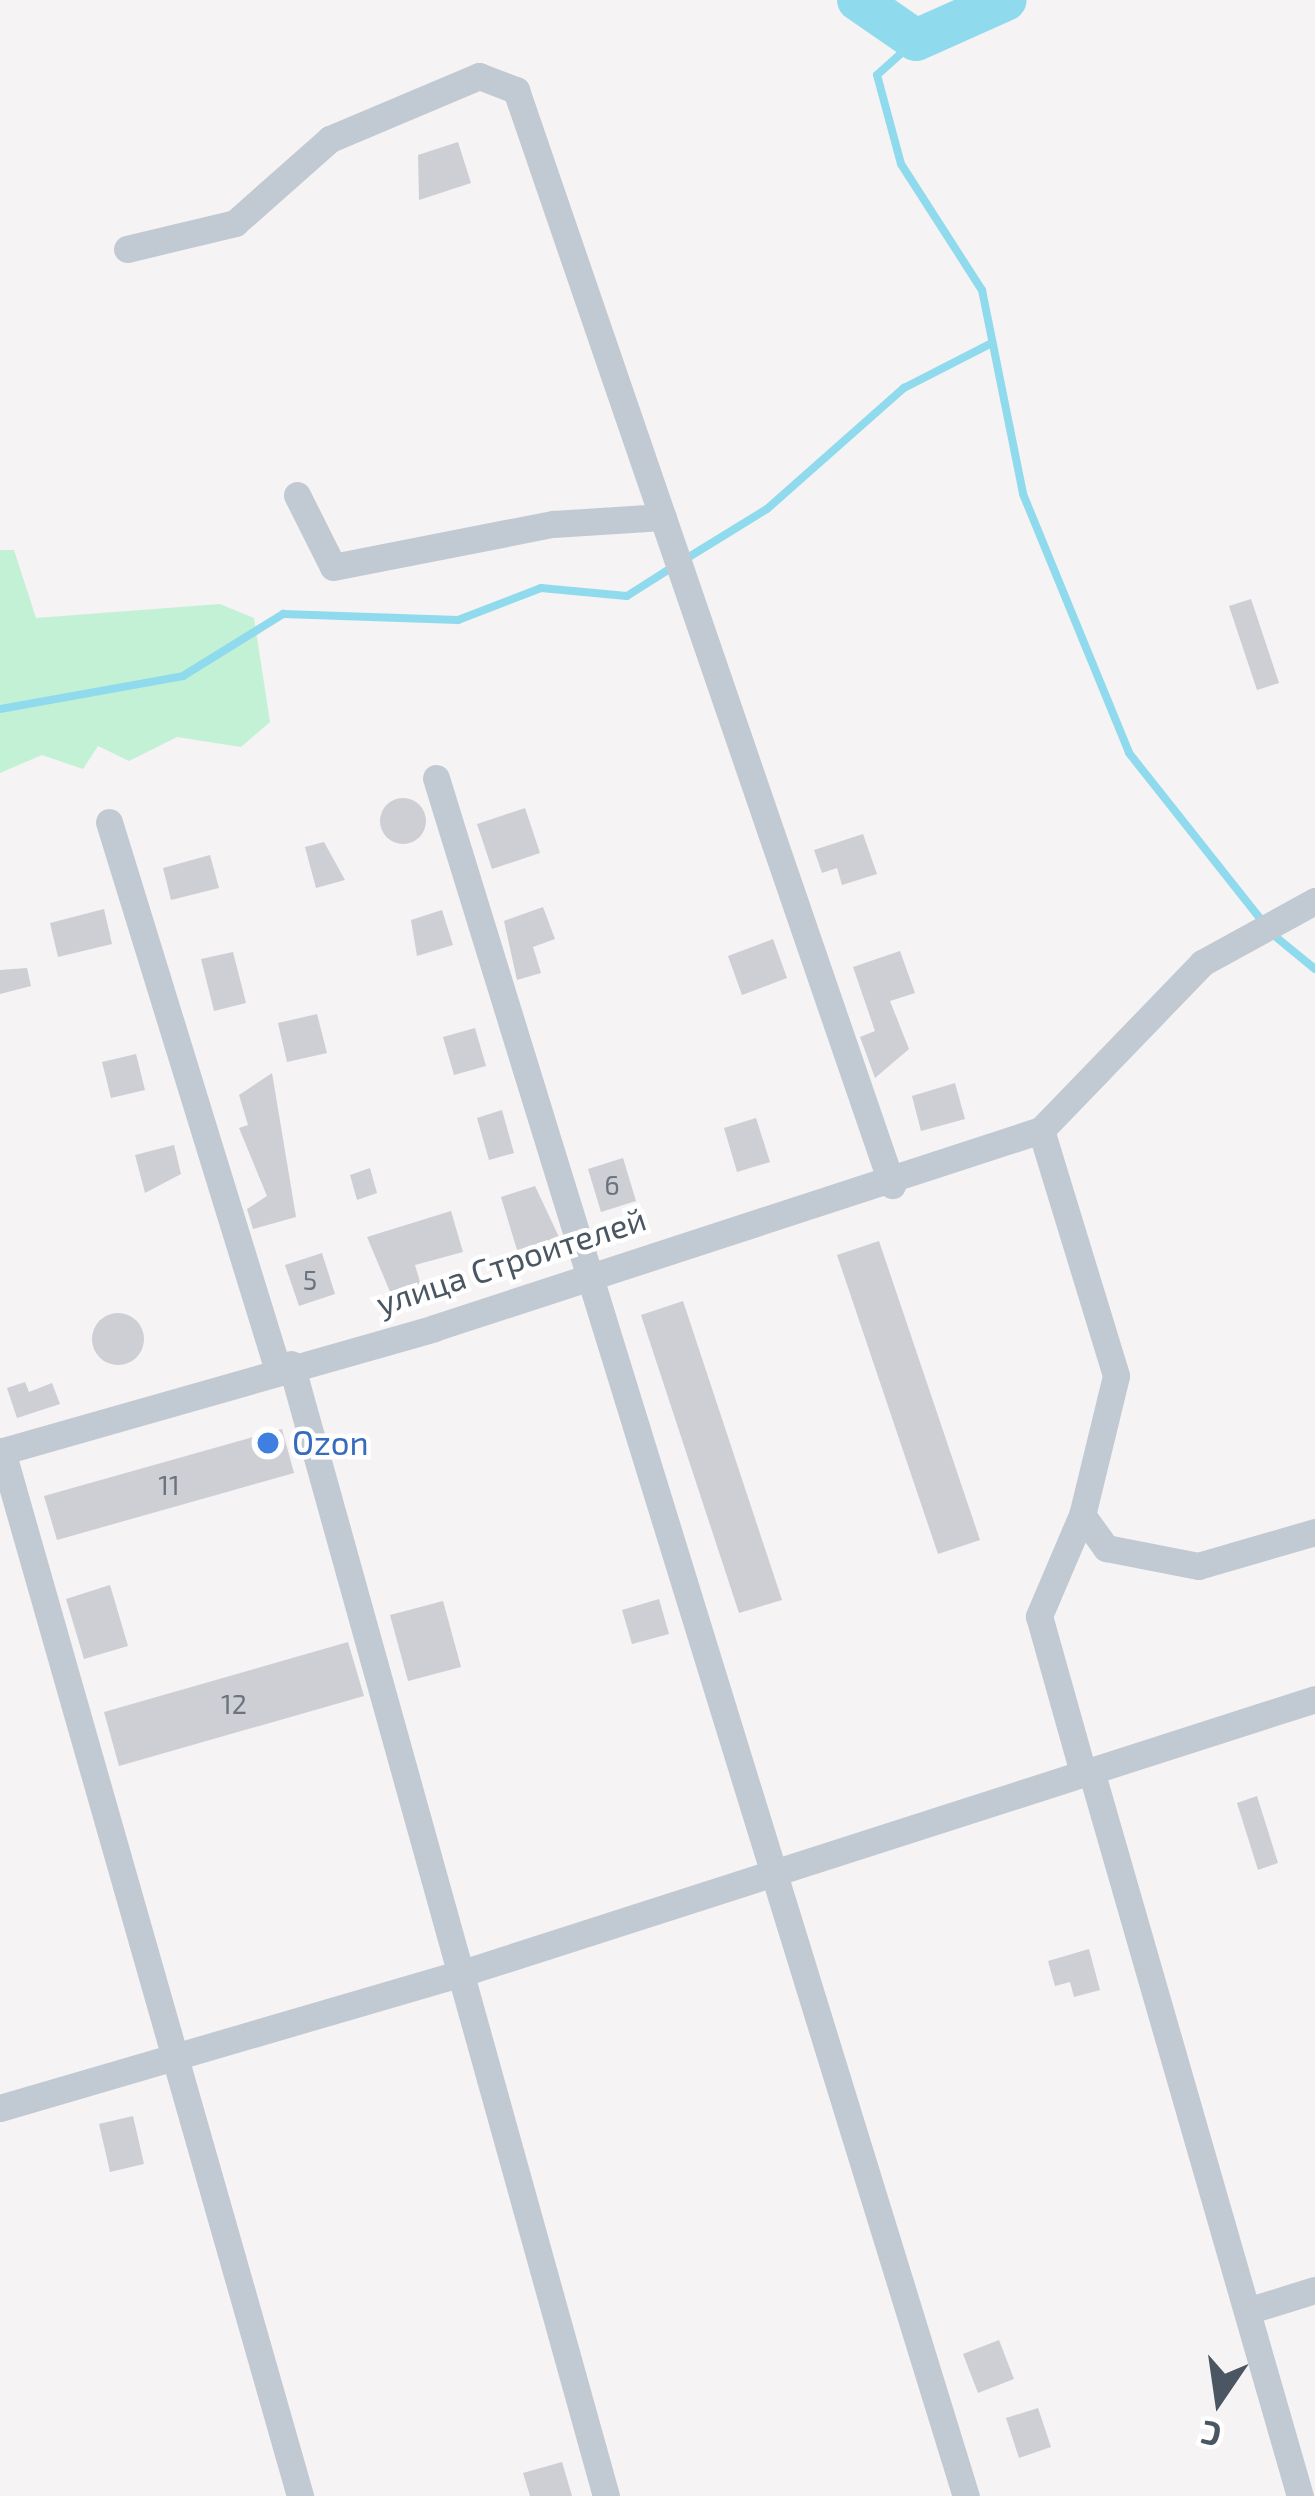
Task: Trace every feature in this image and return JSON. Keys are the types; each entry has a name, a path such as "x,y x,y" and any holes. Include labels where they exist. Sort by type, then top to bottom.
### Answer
{"street":[{"path":"127,249 235,223 330,140 478,76 516,90 892,1185"},
{"path":"297,495 333,567 553,524 662,518"},
{"path":"436,778 585,1272 781,1874 966,2496"},
{"path":"109,822 284,1365 606,2496"},
{"path":"1300,2496 1040,1616 1082,1515 1116,1376 1041,1130 1202,963 1315,901"},
{"name":"улица Строителей","path":"1,1451 284,1365 434,1328 585,1272 892,1185 1041,1130"},
{"path":"1,1451 300,2496"},
{"path":"1082,1515 1106,1548 1198,1566 1315,1532"},
{"path":"0,2108 781,1874 1315,1699"},
{"path":"1247,2311 1315,2290"}],"green space":[{"path":"0,550 14,550 36,618 220,604 254,618 270,722 241,747 177,737 129,761 98,746 83,769 42,755 0,773"}],"building":[{"path":"458,142 471,183 419,200 418,155"},
{"path":"1251,599 1279,683 1257,690 1229,606"},
{"path":"403,798 419,805 426,821 419,837 403,844 387,837 380,821 387,805"},
{"path":"525,808 540,853 492,869 477,824"},
{"path":"863,834 877,874 842,885 837,868 822,873 814,850"},
{"path":"324,842 345,880 316,888 305,847"},
{"path":"210,855 219,888 171,900 163,868"},
{"path":"543,907 555,939 533,947 541,973 517,980 504,921"},
{"path":"104,909 112,944 58,957 50,923"},
{"path":"442,910 453,945 417,956 411,920"},
{"path":"773,939 787,978 742,995 728,956"},
{"path":"900,951 915,993 890,1001 909,1049 875,1078 860,1037 875,1031 853,967"},
{"path":"233,952 246,1003 214,1011 201,959"},
{"path":"27,968 31,986 0,994 0,970"},
{"path":"317,1014 327,1053 287,1062 278,1023"},
{"path":"475,1028 486,1066 454,1075 443,1037"},
{"path":"136,1054 145,1090 111,1098 102,1062"},
{"path":"272,1073 296,1217 253,1229 247,1209 267,1196 239,1128 248,1125 239,1095"},
{"path":"955,1083 965,1119 921,1131 912,1096"},
{"path":"502,1110 514,1153 489,1160 477,1118"},
{"path":"756,1118 770,1162 737,1172 724,1128"},
{"path":"174,1145 181,1174 145,1193 135,1155"},
{"path":"623,1158 636,1201 601,1212 588,1169"},
{"path":"370,1168 377,1193 357,1200 350,1175"},
{"path":"535,1186 559,1237 517,1250 501,1197"},
{"path":"451,1211 463,1252 415,1265 421,1285 391,1294 367,1237"},
{"path":"879,1241 980,1540 938,1554 837,1255"},
{"path":"322,1253 335,1294 299,1306 285,1265"},
{"path":"683,1301 782,1600 739,1613 641,1315"},
{"path":"118,1313 136,1321 144,1339 136,1357 118,1365 100,1357 92,1339 100,1321"},
{"path":"25,1382 29,1392 52,1383 60,1404 17,1418 7,1388"},
{"path":"282,1429 294,1473 57,1540 44,1496"},
{"path":"110,1585 128,1646 84,1659 66,1599"},
{"path":"659,1599 669,1634 632,1644 622,1610"},
{"path":"443,1601 461,1667 408,1681 390,1615"},
{"path":"348,1642 364,1696 119,1766 104,1712"},
{"path":"1257,1796 1278,1863 1258,1870 1237,1803"},
{"path":"1089,1949 1100,1990 1074,1997 1070,1982 1055,1986 1048,1961"},
{"path":"133,2116 144,2164 110,2172 99,2124"},
{"path":"999,2340 1014,2379 978,2393 963,2354"},
{"path":"1038,2408 1051,2447 1019,2458 1006,2418"},
{"path":"562,2462 572,2496 530,2496 523,2473"}],"waterway":[{"path":"858,0 916,40 1006,0"},
{"path":"916,40 877,75 901,164 982,290 1023,494 1129,753 1262,921"},
{"path":"684,560 767,509 904,388 992,343"},
{"path":"0,709 183,676 283,614 458,620 541,588 627,596 671,568"},
{"path":"1271,933 1315,969"}],"place":[{"name":"Ozon","path":"268,1443"}]}
